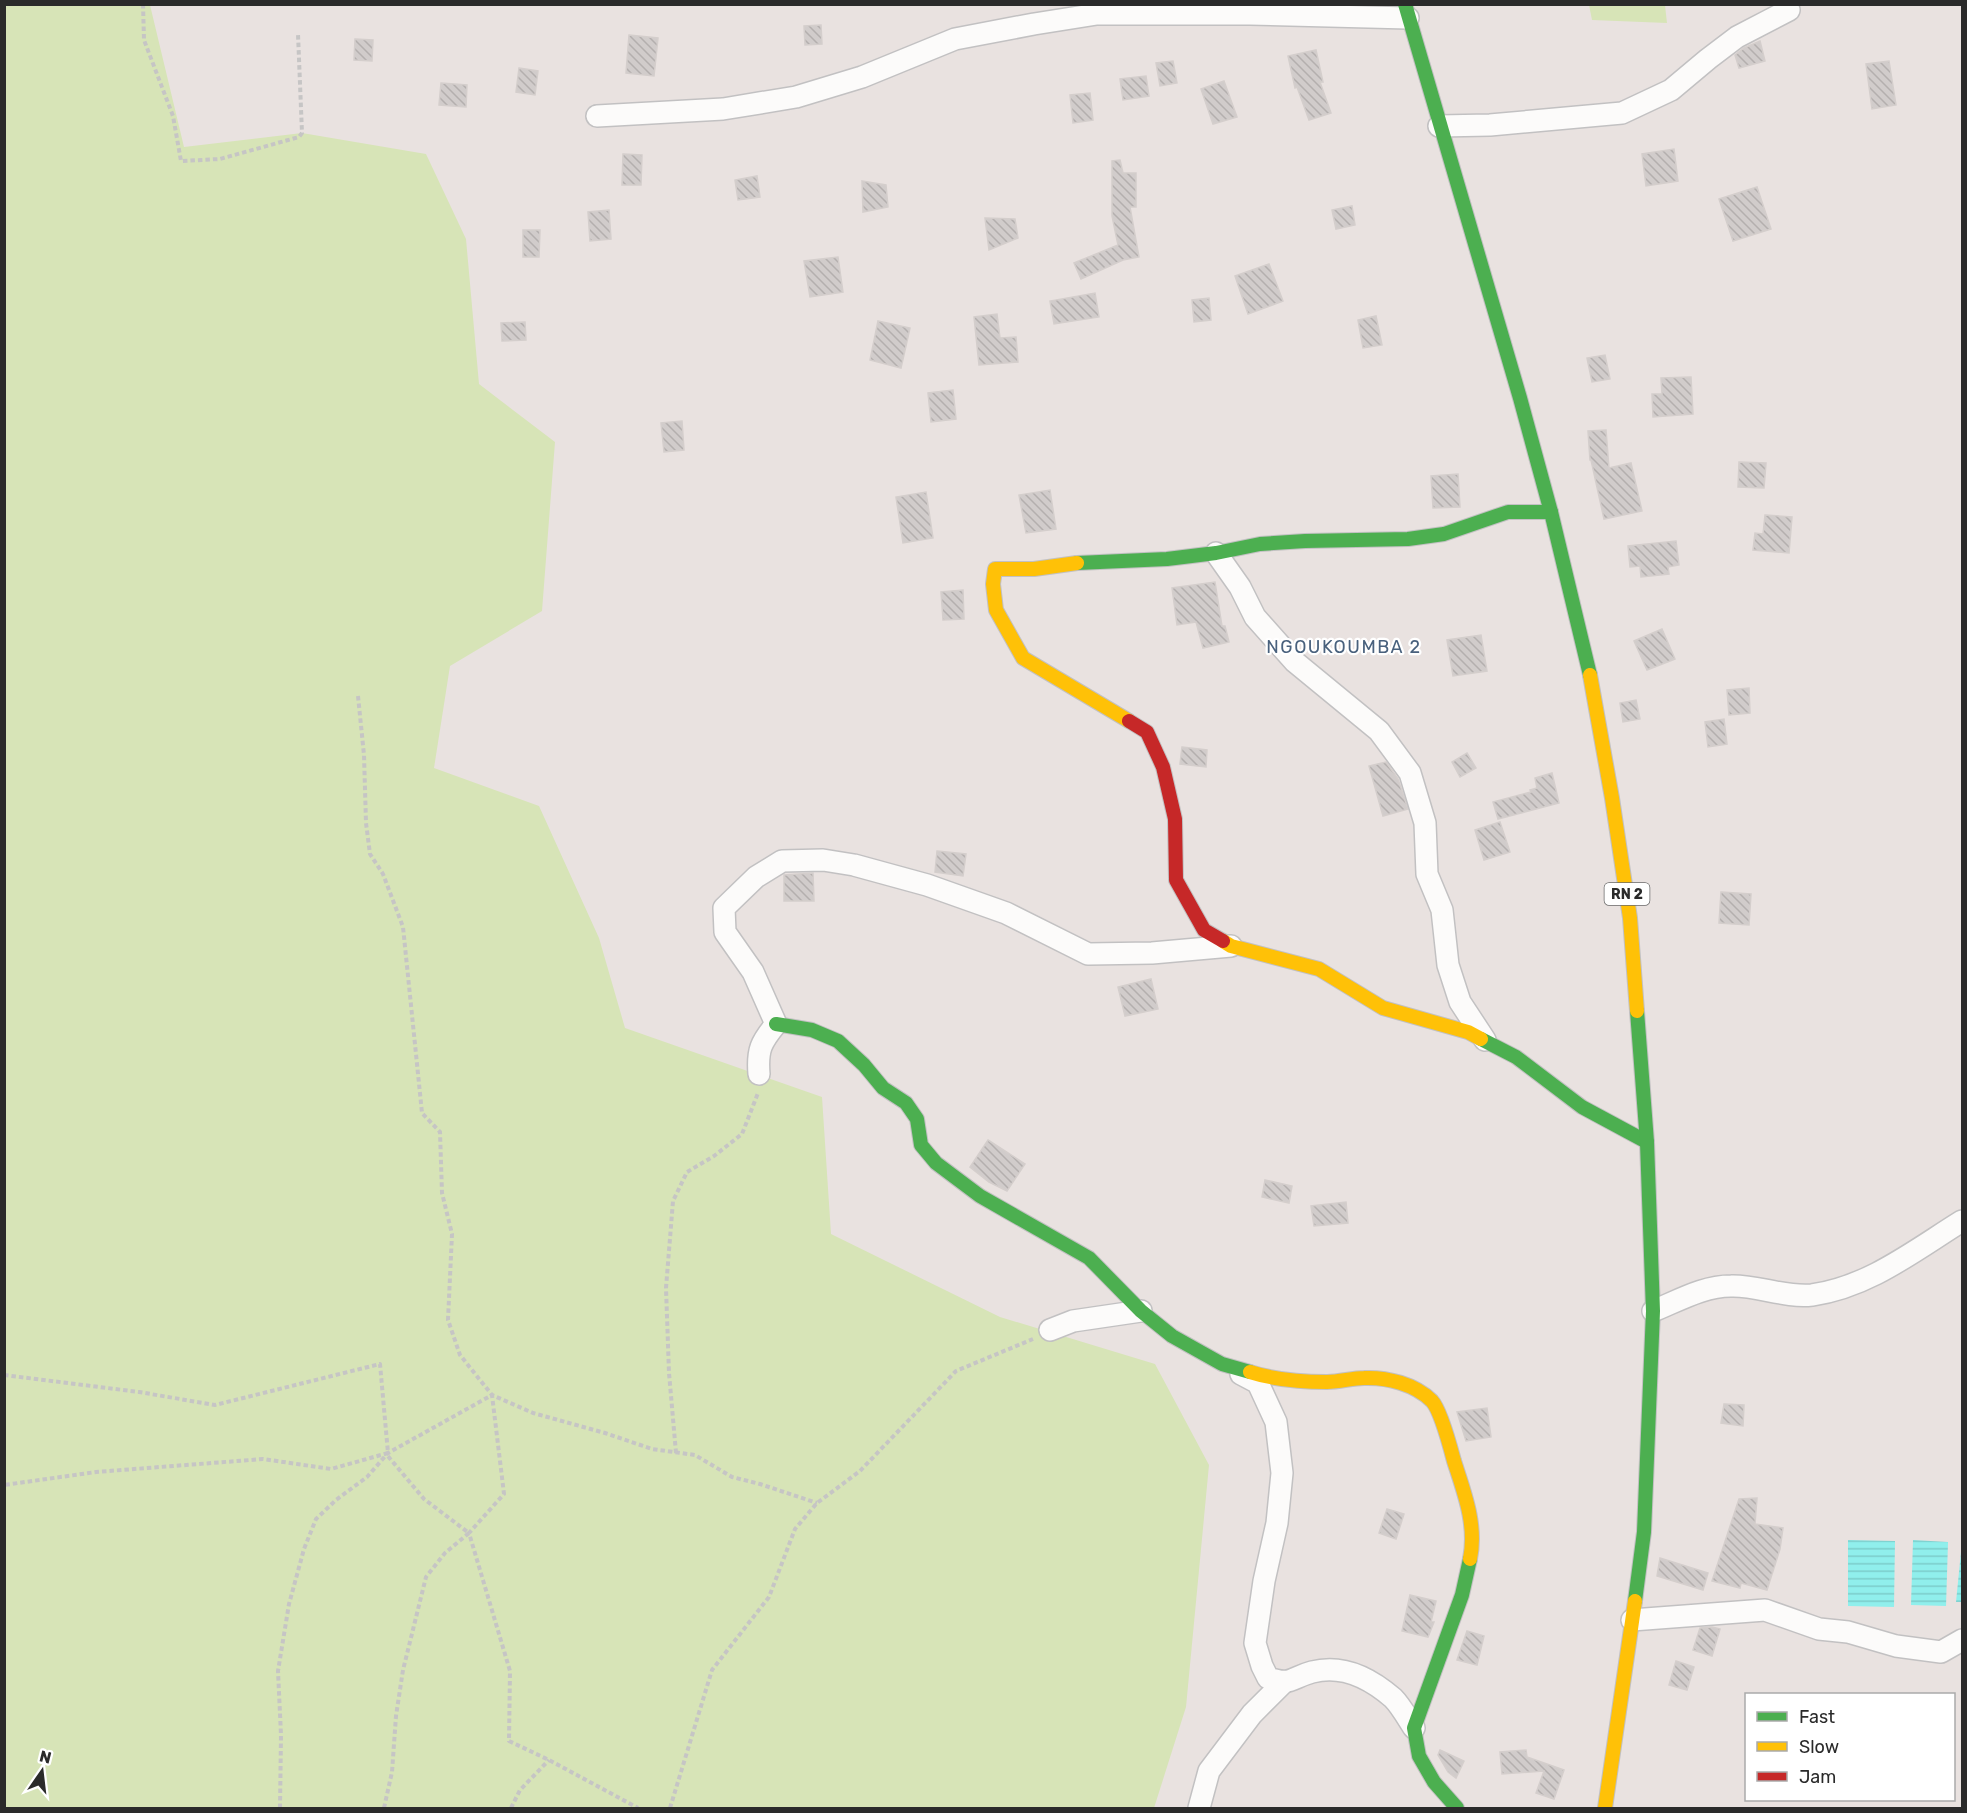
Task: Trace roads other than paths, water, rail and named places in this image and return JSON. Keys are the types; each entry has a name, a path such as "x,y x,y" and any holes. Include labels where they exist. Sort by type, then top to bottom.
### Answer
{"street":[{"path":"1439,126 1490,125 1554,117 1622,113 1671,90 1737,37 1789,9"},
{"path":"597,116 723,109 796,97 862,76 955,39 1097,14 1406,11"},
{"name":"RN 2","path":"1406,11 1520,398 1551,512 1588,667 1630,918 1647,1142 1653,1311 1644,1533 1605,1809"},
{"path":"1551,512 1508,512 1444,534 1408,539 1294,541 1260,544 1216,553 1167,559 1075,563 1034,569 994,570 996,610 1023,658 1147,732 1164,767 1175,819 1176,880 1204,930 1231,946 1319,969 1383,1008 1468,1032 1516,1057 1582,1107 1647,1142"},
{"path":"1216,553 1240,587 1255,617 1295,662 1379,731 1410,773 1425,823 1427,874 1442,910 1448,965 1460,1002 1487,1043"},
{"path":"776,1024 753,972 725,932 724,908 756,877 782,861 823,860 854,865 927,885 1006,913 1088,954 1152,953 1231,946"},
{"path":"759,1074 758,1060 763,1040 776,1024"},
{"path":"776,1024 812,1030 838,1041 864,1065 883,1088 906,1103 917,1119 921,1145 936,1163 980,1196 1089,1258 1141,1311 1172,1336 1258,1383 1276,1422 1282,1473 1277,1523 1264,1581 1255,1643 1268,1678 1283,1683"},
{"path":"1653,1311 1707,1288 1732,1286 1811,1295 1847,1286 1879,1273 1962,1221"},
{"path":"1050,1330 1073,1321 1141,1311"},
{"path":"1222,1364 1256,1374 1291,1380 1329,1382 1364,1378 1385,1379 1412,1387 1432,1402 1445,1430 1465,1495 1471,1522 1471,1552 1462,1595 1414,1728"},
{"path":"1632,1620 1765,1610 1819,1629 1848,1632 1896,1647 1941,1652 1962,1641"},
{"path":"1199,1809 1209,1771 1251,1714 1283,1683 1313,1671 1339,1669 1364,1677 1394,1699 1414,1728 1419,1756 1434,1782 1457,1809"}],"water":[{"path":"1848,1540 1895,1541 1894,1607 1848,1606"},
{"path":"1913,1540 1948,1542 1946,1606 1911,1605"},
{"path":"1962,1542 1962,1602 1956,1602"}],"district":[{"name":"NGOUKOUMBA 2","path":"1344,647"}]}
